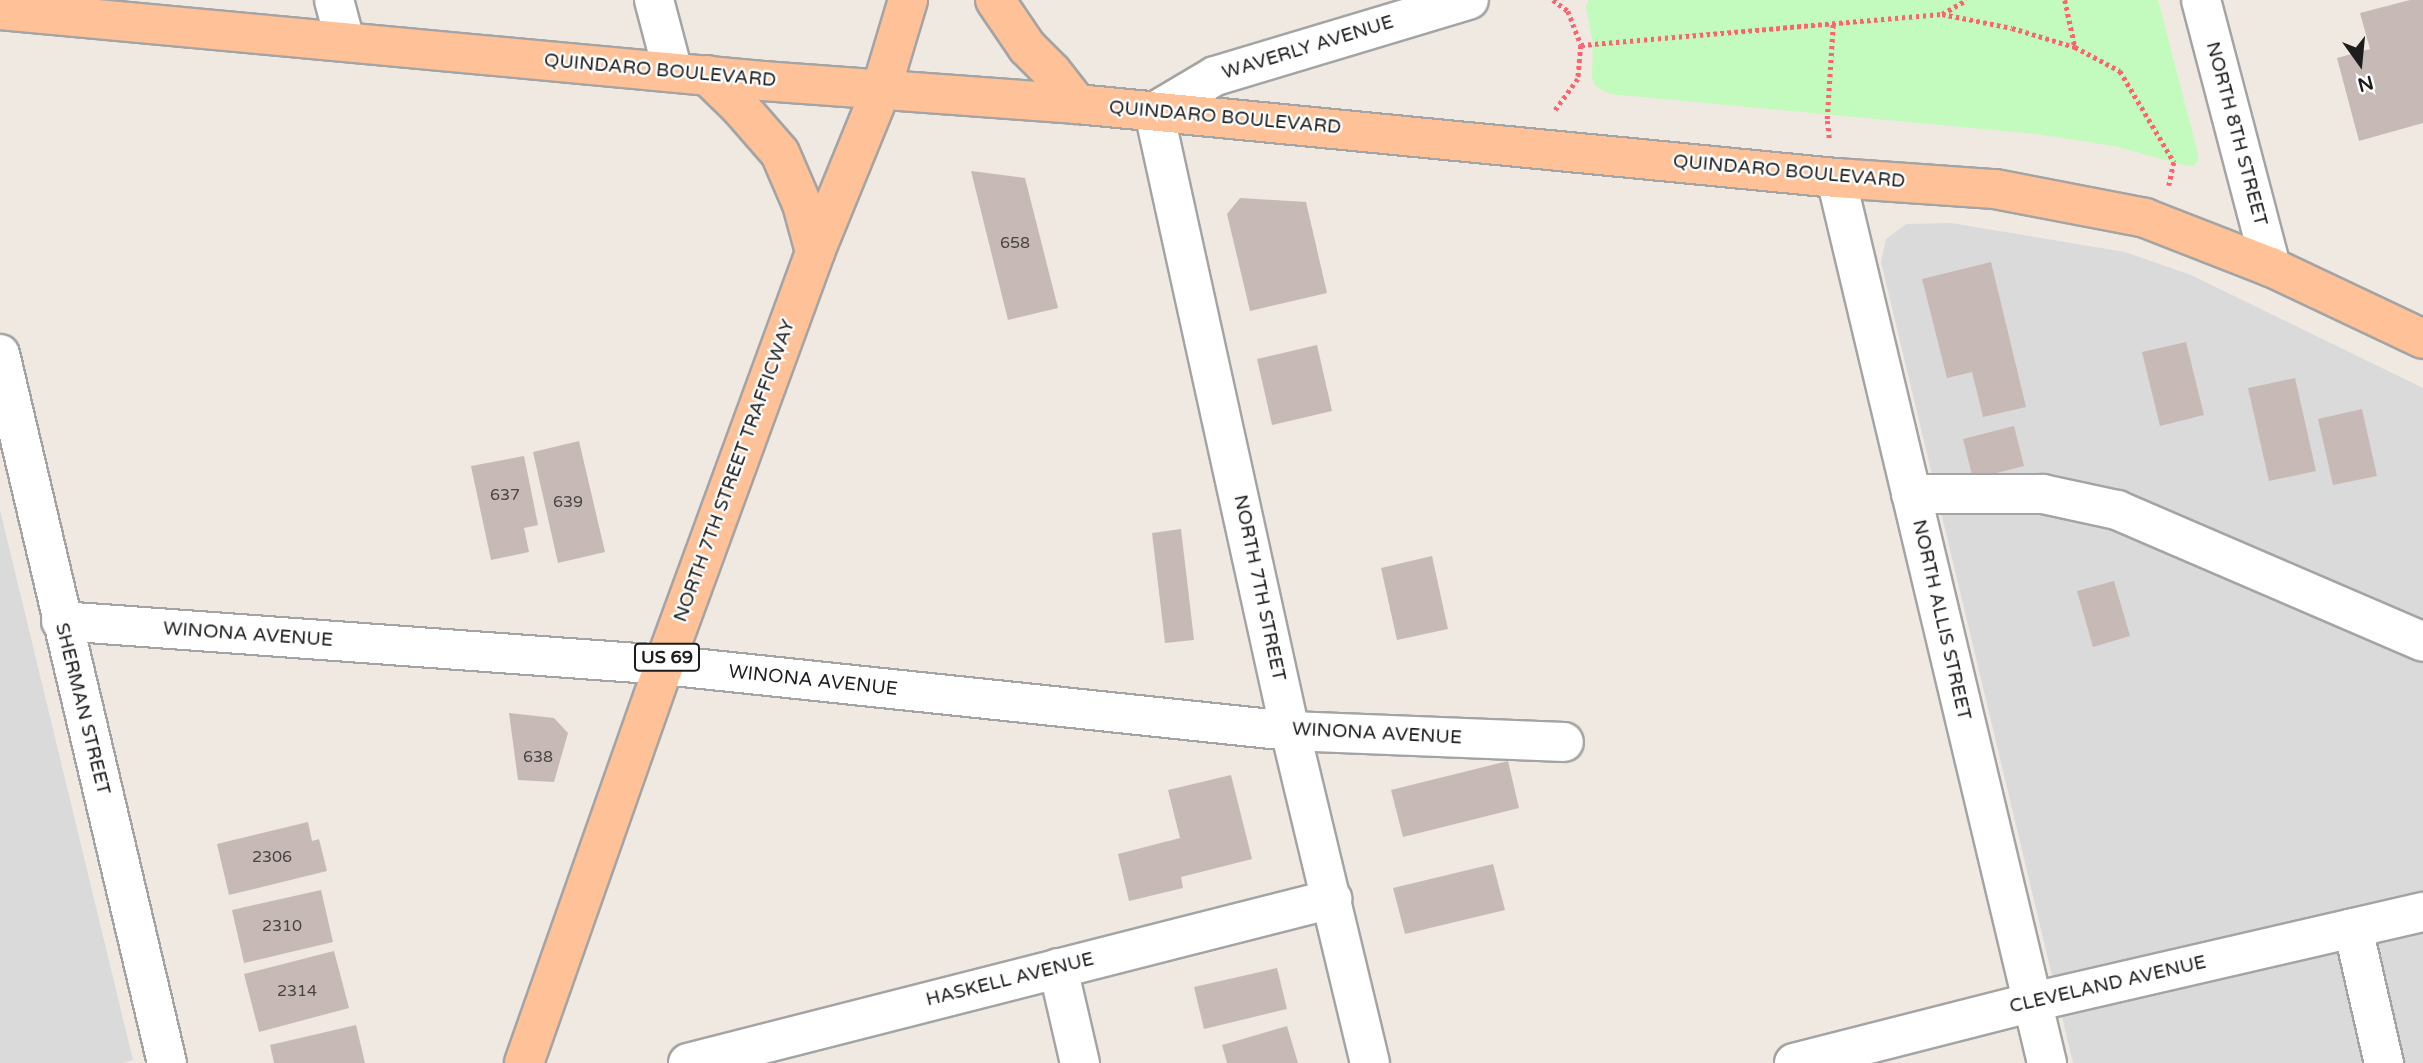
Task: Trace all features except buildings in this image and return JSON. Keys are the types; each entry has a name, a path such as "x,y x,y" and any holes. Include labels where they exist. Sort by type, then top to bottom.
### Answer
{"main road":[{"name":"NORTH 7TH STREET TRAFFICWAY","path":"524,1063 664,666 816,252 881,90 908,0"},
{"path":"995,0 1027,47 1052,72 1077,104"},
{"name":"QUINDARO BOULEVARD","path":"18,7 690,74 1077,104 1836,178 1995,189 2145,218 2271,267 2423,339"},
{"path":"690,74 779,153 802,204 816,252"}],"street":[{"path":"334,0 345,41"},
{"path":"654,0 690,74"},
{"name":"WAVERLY AVENUE","path":"1154,111 1214,76 1469,0"},
{"name":"NORTH 8TH STREET","path":"2201,0 2271,267"},
{"name":"NORTH 7TH STREET","path":"1154,111 1290,731 1370,1063"},
{"name":"NORTH ALLIS STREET","path":"1836,178 2047,1063"},
{"name":"SHERMAN STREET","path":"0,354 167,1063"},
{"path":"1911,494 2043,494 2117,510 2423,642"},
{"name":"WINONA AVENUE","path":"61,621 664,666 1290,731 1564,742"},
{"name":"HASKELL AVENUE","path":"688,1063 775,1052 1058,968 1332,899"},
{"name":"CLEVELAND AVENUE","path":"1794,1063 2033,1002 2423,912"},
{"path":"2353,928 2384,1063"},
{"path":"1058,968 1080,1063"}],"path":[{"path":"1515,146 1563,104 1578,79 1581,45 1568,11 1553,0"},
{"path":"1942,14 1966,0"},
{"path":"2066,0 2075,47"},
{"path":"1581,45 1942,14 2012,28 2075,47 2120,71 2174,162"},
{"path":"1833,23 1827,119 1836,178"}],"shaded area":[{"path":"1951,223 2125,252 2191,275 2423,388 2423,1063 2073,1063 1881,262 1886,239 1906,224"},
{"path":"0,510 133,1060 122,1063 0,1063"}],"green space":[{"path":"1589,0 2158,0 2198,154 2197,162 2193,166 2184,165 2114,146 2037,134 1610,94 1595,86 1592,77 1593,44 1586,7"}]}
